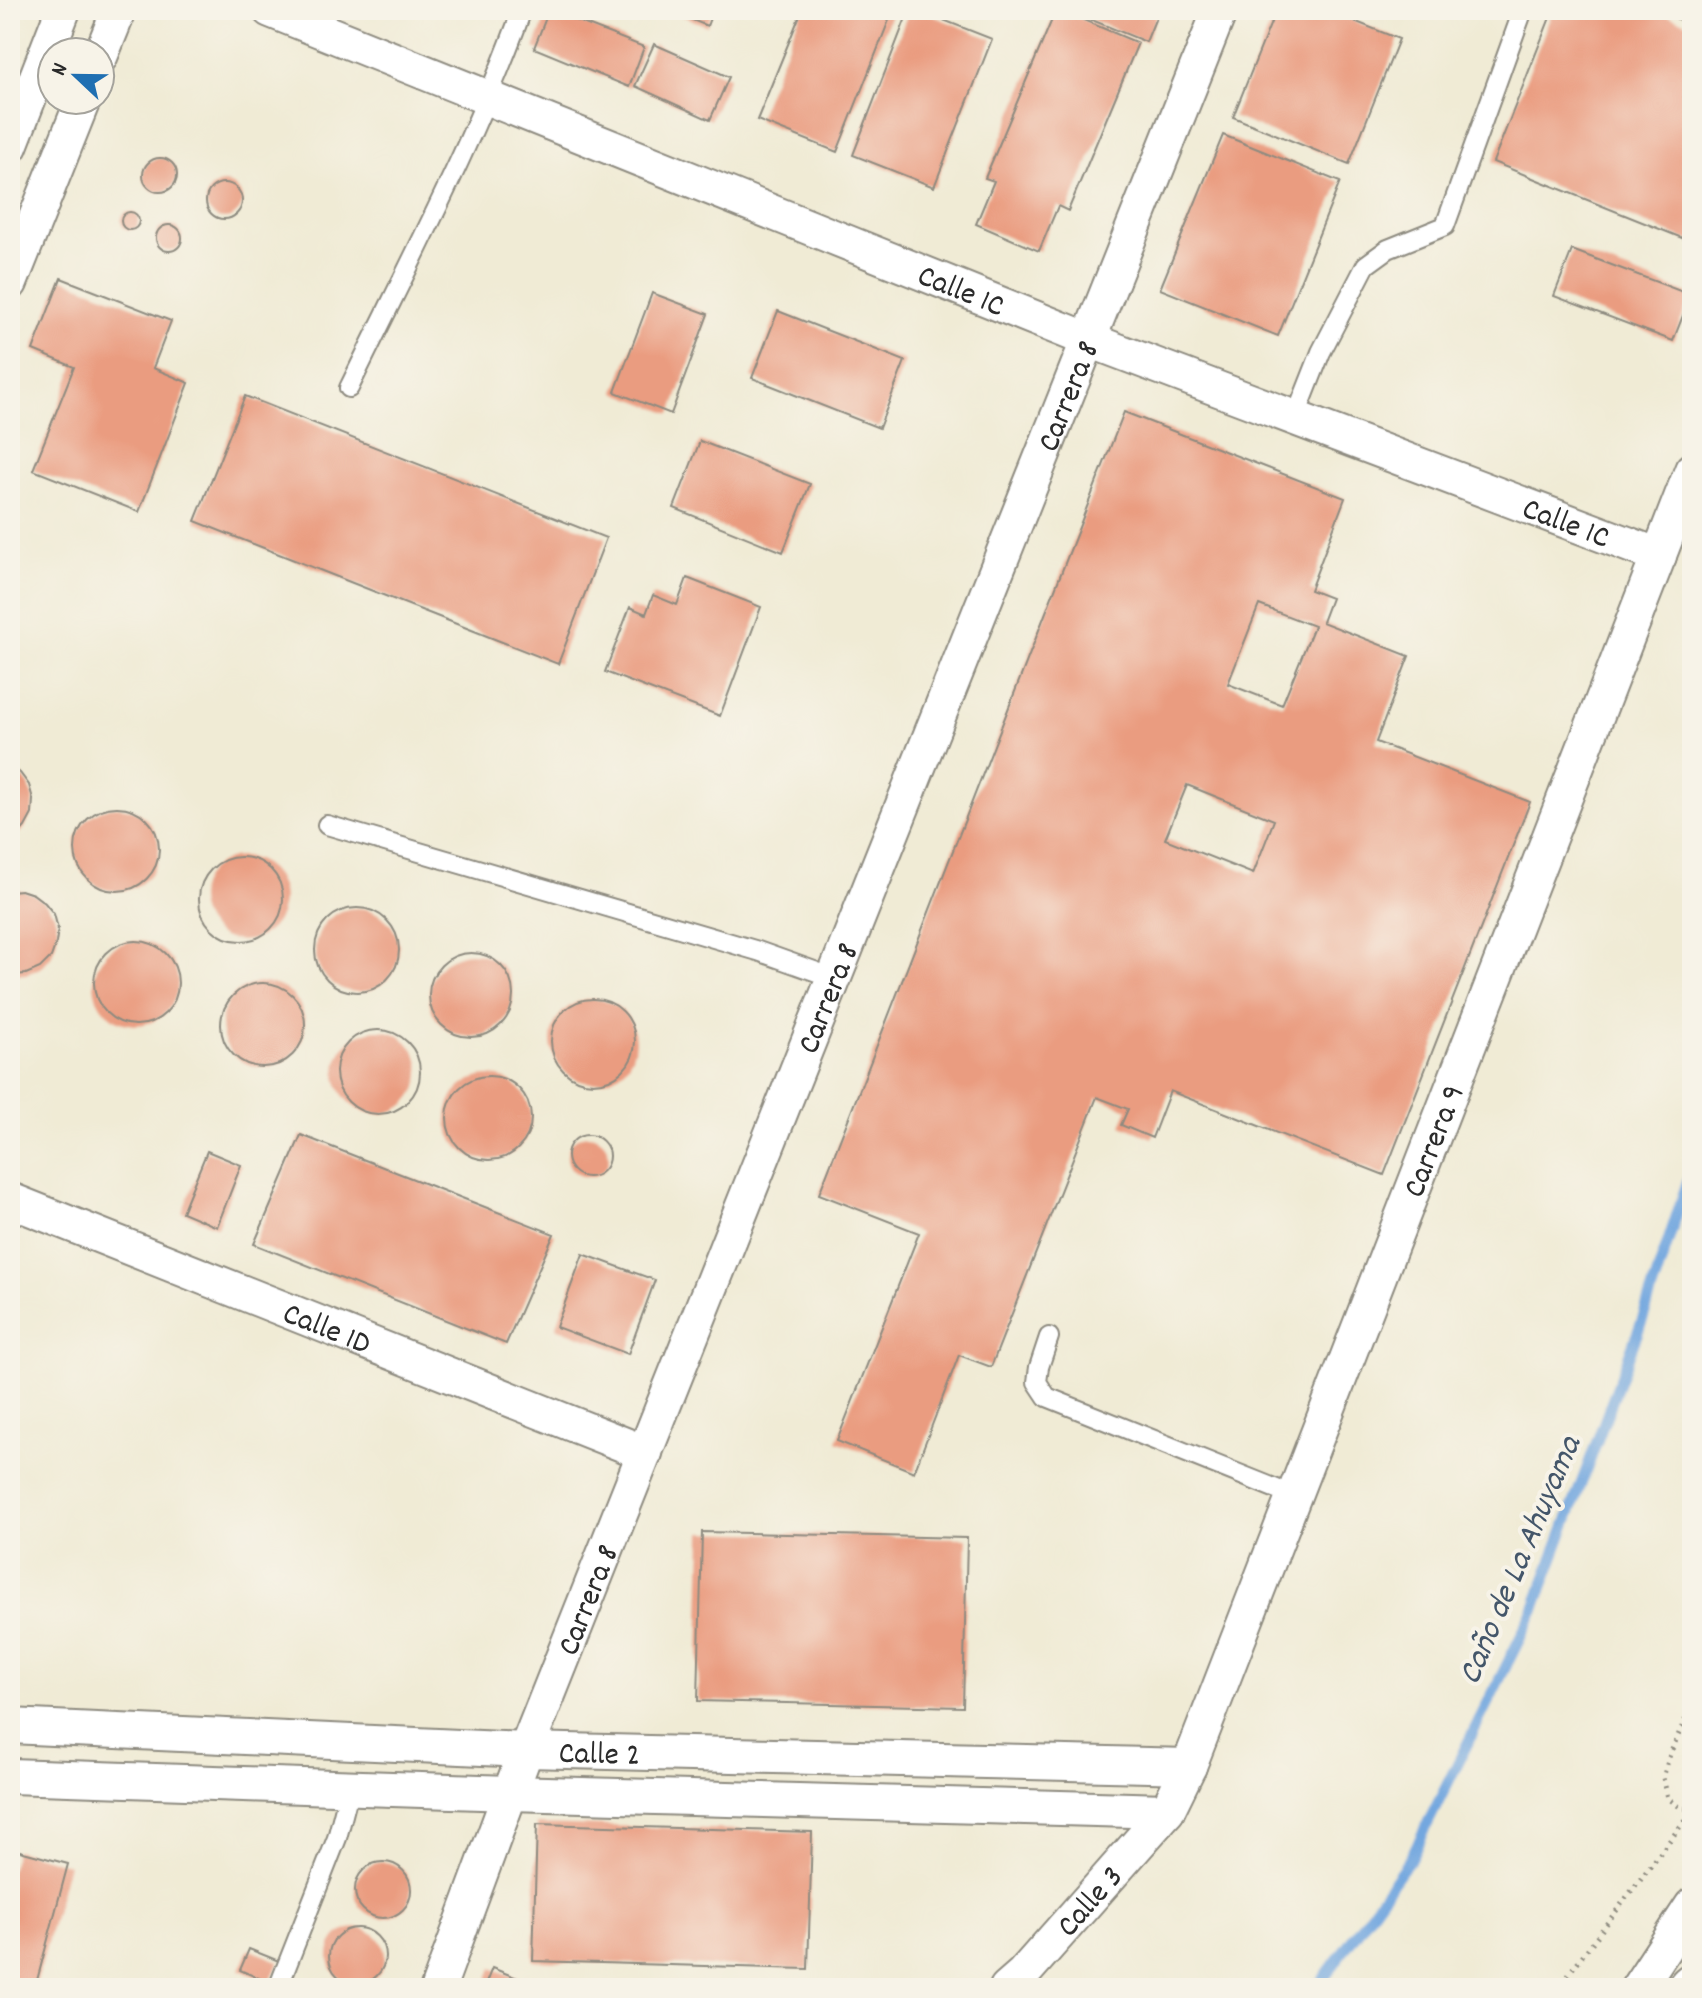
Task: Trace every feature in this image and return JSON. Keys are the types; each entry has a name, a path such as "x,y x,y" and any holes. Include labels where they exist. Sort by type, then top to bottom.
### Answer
{"street":[{"path":"10,146 63,10"},
{"path":"108,36 119,10"},
{"name":"Calle 1C","path":"270,10 1089,340 1659,556"},
{"name":"Carrera 8","path":"438,1988 526,1750 1220,10"},
{"path":"10,283 77,116"},
{"name":"Carrera 9","path":"1167,1811 1189,1766 1692,470"},
{"name":"Calle 1D","path":"10,1200 645,1453"},
{"name":"Calle 2","path":"10,1726 526,1750 1189,1766"},
{"name":"Calle 2","path":"10,1776 1167,1811"},
{"name":"Calle 3","path":"1007,1988 1023,1974 1167,1811"},
{"path":"1638,1988 1692,1906"}],"lane":[{"path":"349,388 437,209 522,10"},
{"path":"1295,418 1321,352 1366,265 1388,249 1445,226 1523,10"},
{"path":"327,825 758,951 834,978"},
{"path":"1049,1337 1037,1382 1047,1397 1294,1496"},
{"path":"278,1988 337,1838 350,1788"}],"path":[{"path":"1558,1988 1692,1810 1681,1808 1668,1798 1663,1778 1692,1704"}],"building":[{"path":"549,10 644,47 629,87 534,48"},
{"path":"668,10 713,10 707,26"},
{"path":"802,10 893,10 837,152 757,120"},
{"path":"909,10 918,10 992,39 934,187 853,155"},
{"path":"1056,10 1138,43 1068,211 1058,206 1039,251 976,224 994,181 985,178"},
{"path":"1078,10 1159,10 1146,42 1077,14"},
{"path":"1276,10 1327,10 1399,39 1349,164 1233,117"},
{"path":"1553,10 1655,10 1692,25 1692,242 1493,162"},
{"path":"654,44 729,77 710,120 635,86"},
{"path":"1223,135 1340,182 1278,336 1160,289"},
{"path":"160,158 172,163 177,175 172,187 160,192 148,187 143,175 148,163"},
{"path":"224,183 237,188 242,201 237,214 224,219 211,214 206,201 211,188"},
{"path":"126,212 134,212 139,221 137,228 126,230 121,225 121,217"},
{"path":"169,225 178,229 182,238 178,247 169,251 160,247 156,238 160,229"},
{"path":"1572,250 1691,295 1673,341 1554,296"},
{"path":"61,278 171,321 153,368 189,383 139,512 33,470 74,367 33,350"},
{"path":"652,293 708,314 671,414 615,392"},
{"path":"778,311 905,361 879,428 752,378"},
{"path":"245,396 606,538 558,664 195,521"},
{"path":"1124,412 1345,498 1310,590 1331,598 1322,622 1409,656 1376,742 1530,802 1384,1175 1170,1091 1152,1138 1121,1125 1128,1109 1097,1097 991,1367 959,1355 914,1472 837,1441 919,1233 819,1194","holes":["1259,605 1314,626 1282,705 1228,684","1187,785 1274,820 1253,874 1165,839"]},
{"path":"700,441 810,484 783,552 674,508"},
{"path":"687,578 761,607 720,716 605,672 630,607 646,614 653,595 677,605"},
{"path":"10,765 29,785 33,799 32,814 25,827 10,840"},
{"path":"117,807 133,810 147,819 156,833 159,849 156,865 147,879 133,888 117,891 101,888 87,879 78,865 75,849 78,833 87,819 101,810"},
{"path":"241,857 257,860 271,869 280,883 283,899 280,915 271,929 257,938 241,941 225,938 211,929 202,915 199,899 202,883 211,869 225,860"},
{"path":"21,890 45,903 54,914 58,929 51,957 40,968 26,974 10,975 10,891"},
{"path":"357,908 373,911 387,920 396,934 399,950 396,966 387,980 373,989 357,992 341,989 327,980 318,966 315,950 318,934 327,920 341,911"},
{"path":"136,941 152,944 166,953 175,967 178,983 175,999 166,1013 152,1022 136,1025 120,1022 106,1013 97,999 94,983 97,967 106,953 120,944"},
{"path":"471,953 487,956 501,965 510,979 513,995 510,1011 501,1025 487,1034 471,1037 455,1034 441,1025 432,1011 429,995 432,979 441,965 455,956"},
{"path":"263,983 279,986 293,995 302,1009 305,1025 302,1041 293,1055 279,1064 263,1067 247,1064 233,1055 224,1041 221,1025 224,1009 233,995 247,986"},
{"path":"593,999 609,1002 623,1011 632,1025 635,1041 632,1057 623,1071 609,1080 593,1083 577,1080 563,1071 554,1057 551,1041 554,1025 563,1011 577,1002"},
{"path":"370,1030 386,1030 402,1037 413,1048 420,1072 417,1088 408,1102 386,1114 370,1114 354,1107 343,1096 336,1080 336,1064 343,1048 354,1037"},
{"path":"489,1076 505,1079 519,1088 528,1102 531,1118 528,1134 519,1148 505,1157 489,1160 473,1157 459,1148 450,1134 447,1118 450,1102 459,1088 473,1079"},
{"path":"301,1135 554,1234 506,1344 254,1244"},
{"path":"588,1135 603,1141 609,1156 603,1171 588,1177 573,1171 567,1156 573,1141"},
{"path":"207,1151 241,1165 217,1227 182,1212"},
{"path":"583,1254 655,1280 628,1354 556,1327"},
{"path":"702,1532 967,1538 963,1707 698,1701"},
{"path":"537,1824 812,1832 808,1969 533,1961"},
{"path":"16,1850 68,1864 35,1988 10,1988 10,1872"},
{"path":"383,1862 402,1871 411,1890 402,1909 383,1918 364,1909 355,1890 364,1871"},
{"path":"357,1928 376,1937 385,1956 376,1975 357,1984 338,1975 329,1956 338,1937"},
{"path":"249,1949 279,1961 270,1983 240,1970"},
{"path":"492,1968 543,1988 484,1988"}],"waterway":[{"name":"Caño de La Ahuyama","path":"1317,1988 1411,1857 1534,1610 1643,1318 1692,1168"}]}
